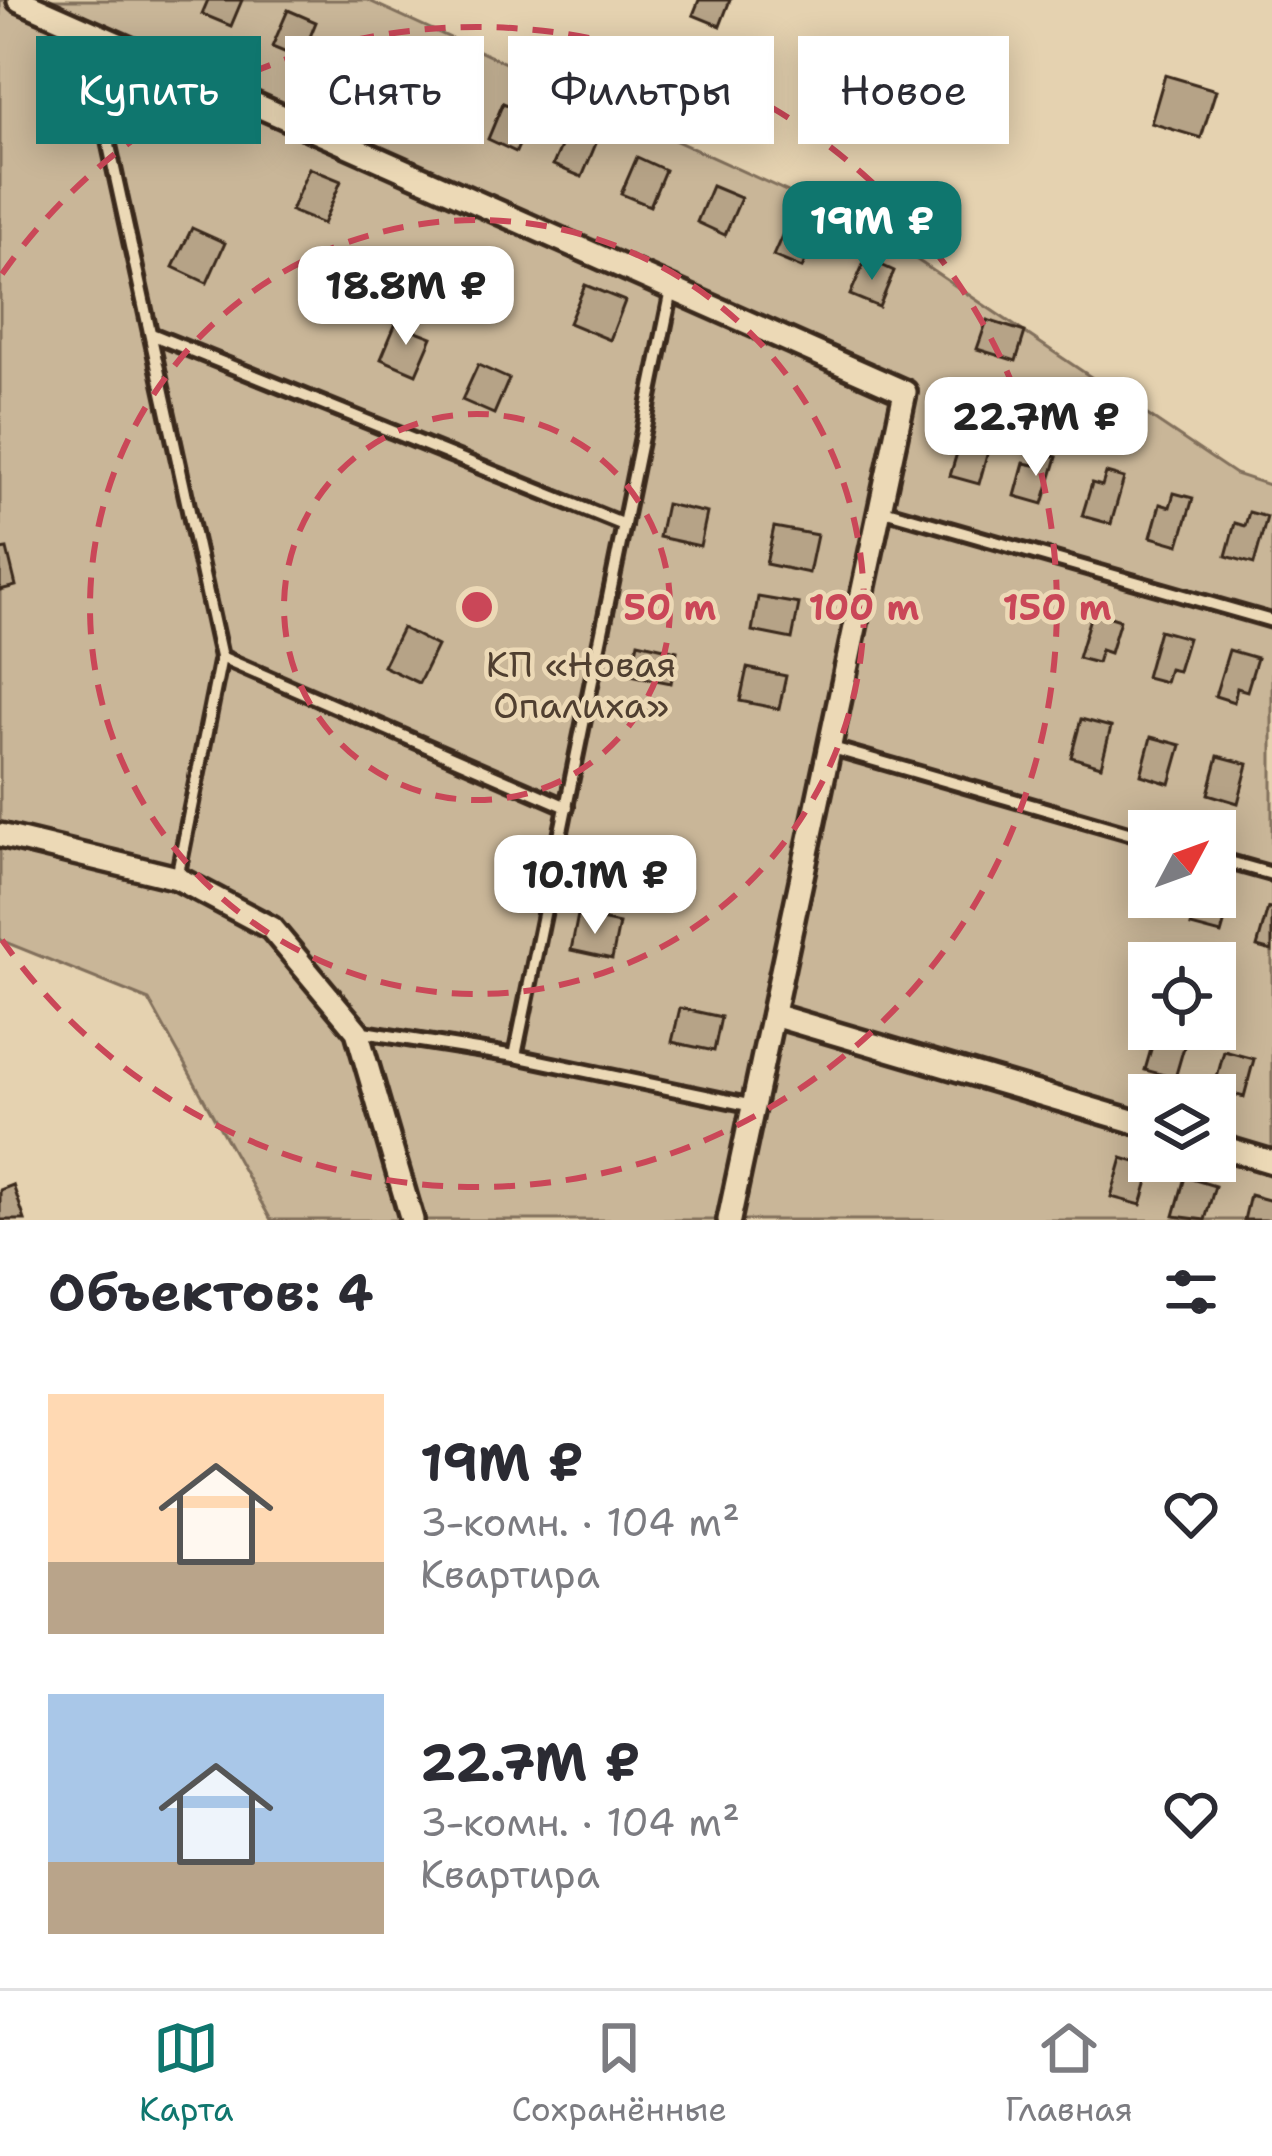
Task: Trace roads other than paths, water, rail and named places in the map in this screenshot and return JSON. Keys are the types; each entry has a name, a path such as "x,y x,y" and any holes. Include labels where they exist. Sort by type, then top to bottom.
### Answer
{"street":[{"path":"19,0 905,392 728,1220"},
{"path":"0,836 177,878 271,928 357,1031 412,1220"},
{"path":"773,1015 1128,1120"},
{"path":"1236,1151 1272,1162"}],"lane":[{"path":"84,29 221,657 177,878"},
{"path":"515,1056 673,286"},
{"path":"151,334 624,525"},
{"path":"880,509 1272,621"},
{"path":"221,657 567,807"},
{"path":"829,747 1128,833"},
{"path":"1236,864 1272,874"},
{"path":"357,1031 515,1056 753,1106"}],"park label":[{"name":"КП «Новая Опалиха»","path":"581,684"}]}
